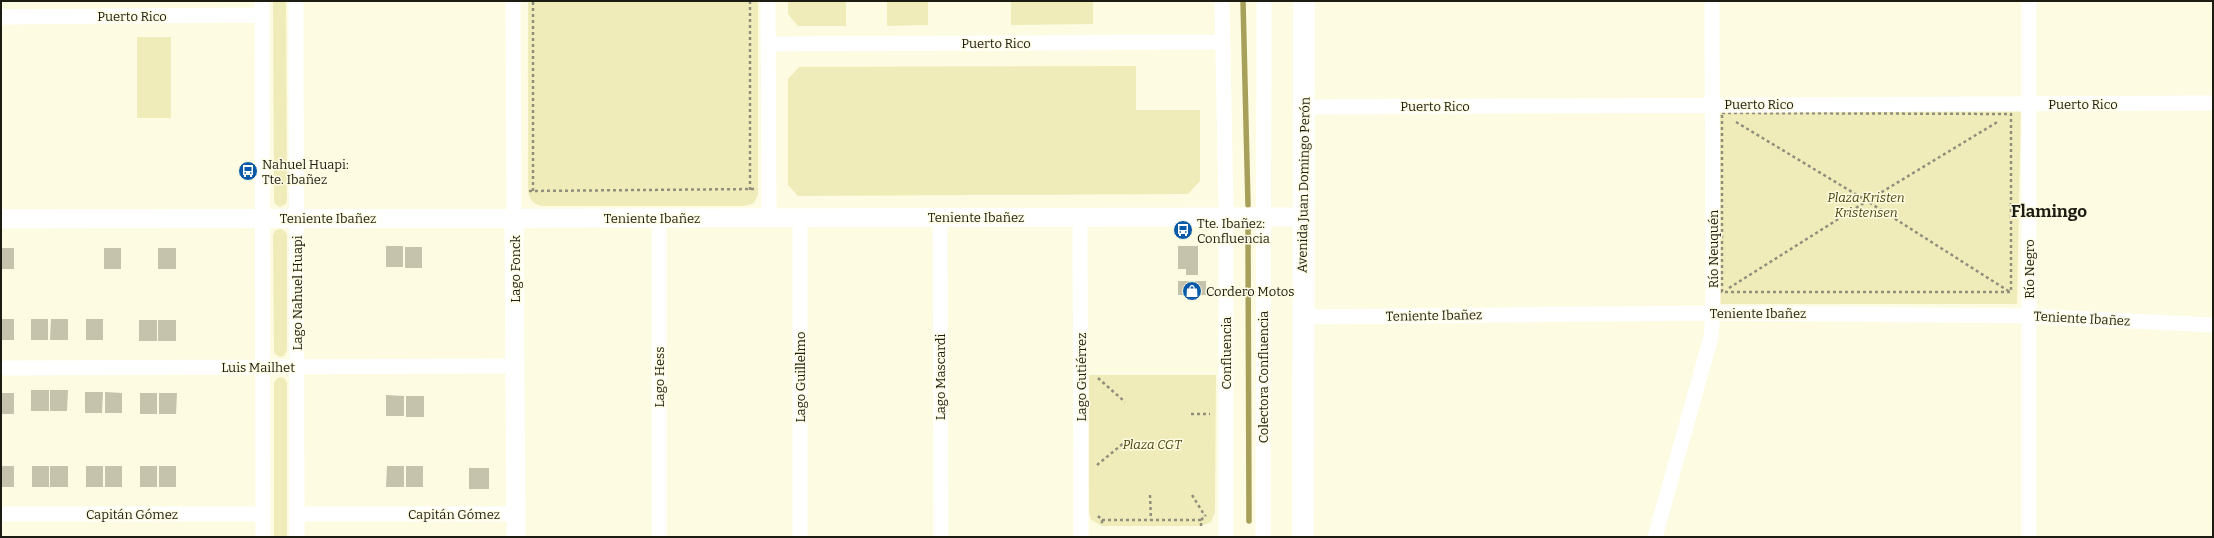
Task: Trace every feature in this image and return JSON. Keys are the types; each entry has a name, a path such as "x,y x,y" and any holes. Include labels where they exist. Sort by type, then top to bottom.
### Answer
{"main road":[{"name":"Avenida Juan Domingo Perón","path":"1303,537 1302,217 1304,1"}],"street":[{"name":"Lago Nahuel Huapi","path":"296,1 297,537"},
{"name":"Lago Fonck","path":"514,1 516,537"},
{"path":"768,1 769,218"},
{"name":"Confluencia","path":"1222,1 1226,216 1226,537"},
{"name":"Colectora Confluencia","path":"1263,537 1264,1"},
{"name":"Río Neuquén","path":"1655,537 1706,360 1711,337 1713,313 1717,109 1712,1"},
{"name":"Río Negro","path":"2029,1 2029,537"},
{"path":"262,8 263,537"},
{"name":"Puerto Rico","path":"1,17 262,8"},
{"name":"Puerto Rico","path":"768,44 1223,42"},
{"name":"Puerto Rico","path":"1304,107 1717,109 2029,104 2213,103"},
{"name":"Lago Guillelmo","path":"800,217 800,537"},
{"name":"Lago Mascardi","path":"940,217 941,537"},
{"name":"Lago Gutiérrez","path":"1080,217 1081,537"},
{"name":"Teniente Ibañez","path":"1,219 1302,217"},
{"name":"Lago Hess","path":"659,218 659,537"},
{"name":"Teniente Ibañez","path":"1302,317 1713,313 2029,316 2213,325"},
{"name":"Luis Mailhet","path":"1,368 515,366"},
{"name":"Capitán Gómez","path":"1,514 263,514"},
{"name":"Capitán Gómez","path":"297,514 516,514"}],"path":[{"path":"533,191 534,1"},
{"path":"750,1 750,190"},
{"path":"1717,109 2011,114"},
{"path":"1717,109 1728,117"},
{"path":"1717,109 1722,292"},
{"path":"1722,292 1867,201 2011,114"},
{"path":"2011,114 2011,292"},
{"path":"1735,121 1867,201 2011,292"},
{"path":"528,191 758,189"},
{"path":"1722,292 2011,292"},
{"path":"1094,375 1125,402"},
{"path":"1191,414 1210,414"},
{"path":"1094,467 1125,442"},
{"path":"1150,495 1151,520"},
{"path":"1192,495 1205,516"},
{"path":"1102,520 1201,520 1210,512"},
{"path":"1201,520 1201,526"}],"green space":[{"path":"273,1 286,1 287,200 286,204 280,207 275,204 274,200"},
{"path":"528,1 758,1 758,194 754,203 744,206 543,206 532,202 528,191"},
{"path":"788,1 846,1 846,26 798,26 788,14"},
{"path":"887,1 928,1 928,25 887,26"},
{"path":"1011,1 1093,1 1093,24 1011,25"},
{"path":"137,37 171,37 171,118 137,118"},
{"path":"1136,66 1136,110 1200,110 1200,181 1188,194 798,196 788,185 788,79 799,67"},
{"name":"Plaza Kristen Kristensen","path":"1713,105 2021,105 2017,304 1713,304"},
{"path":"2,118 2,200 1,200"},
{"path":"281,229 285,231 287,235 287,350 284,356 280,357 275,354 274,350 273,235 276,230"},
{"name":"Plaza CGT","path":"1089,375 1216,375 1215,512 1211,522 1201,526 1102,526 1091,520 1089,513"},
{"path":"281,377 285,379 287,383 287,537 274,537 274,383 277,378"}],"building":[{"path":"386,246 403,246 403,267 386,267"},
{"path":"1178,246 1198,246 1198,275 1186,275 1186,269 1178,269"},
{"path":"405,247 422,247 422,268 405,268"},
{"path":"1,248 14,248 14,269 1,269"},
{"path":"104,248 121,248 121,269 104,269"},
{"path":"158,248 176,248 176,269 158,269"},
{"name":"Cordero Motos","path":"1178,281 1206,281 1206,295 1178,295"},
{"path":"1,319 14,319 14,340 1,340"},
{"path":"31,319 48,319 48,340 31,340"},
{"path":"51,319 68,319 68,340 50,340"},
{"path":"86,319 103,319 103,340 86,340"},
{"path":"139,320 157,320 157,341 139,341"},
{"path":"158,320 176,320 176,341 158,341"},
{"path":"31,390 49,390 49,411 31,411"},
{"path":"50,390 68,390 67,411 50,411"},
{"path":"85,392 103,392 102,413 85,413"},
{"path":"105,392 122,393 122,413 105,413"},
{"path":"1,393 14,393 14,414 1,414"},
{"path":"140,393 157,393 157,414 140,414"},
{"path":"159,393 177,393 176,414 159,414"},
{"path":"386,395 404,396 404,416 386,416"},
{"path":"406,396 424,396 424,417 406,417"},
{"path":"1,466 14,466 14,487 1,487"},
{"path":"32,466 49,466 49,487 32,487"},
{"path":"50,466 68,466 68,487 50,487"},
{"path":"86,466 103,466 103,487 86,487"},
{"path":"105,466 122,466 122,487 105,487"},
{"path":"140,466 157,466 157,487 140,487"},
{"path":"159,466 176,466 176,487 159,487"},
{"path":"387,466 404,466 404,487 386,487"},
{"path":"406,466 423,466 423,487 406,487"},
{"path":"469,468 489,468 489,489 469,489"}],"waterway":[{"path":"1243,1 1248,205"},
{"path":"1248,228 1249,521"}],"place":[{"name":"Nahuel Huapi: Tte. Ibañez","path":"248,171"},
{"name":"Tte. Ibañez: Confluencia","path":"1183,230"},
{"name":"Cordero Motos","path":"1192,291"}],"district":[{"name":"Flamingo","path":"2049,211"}]}
